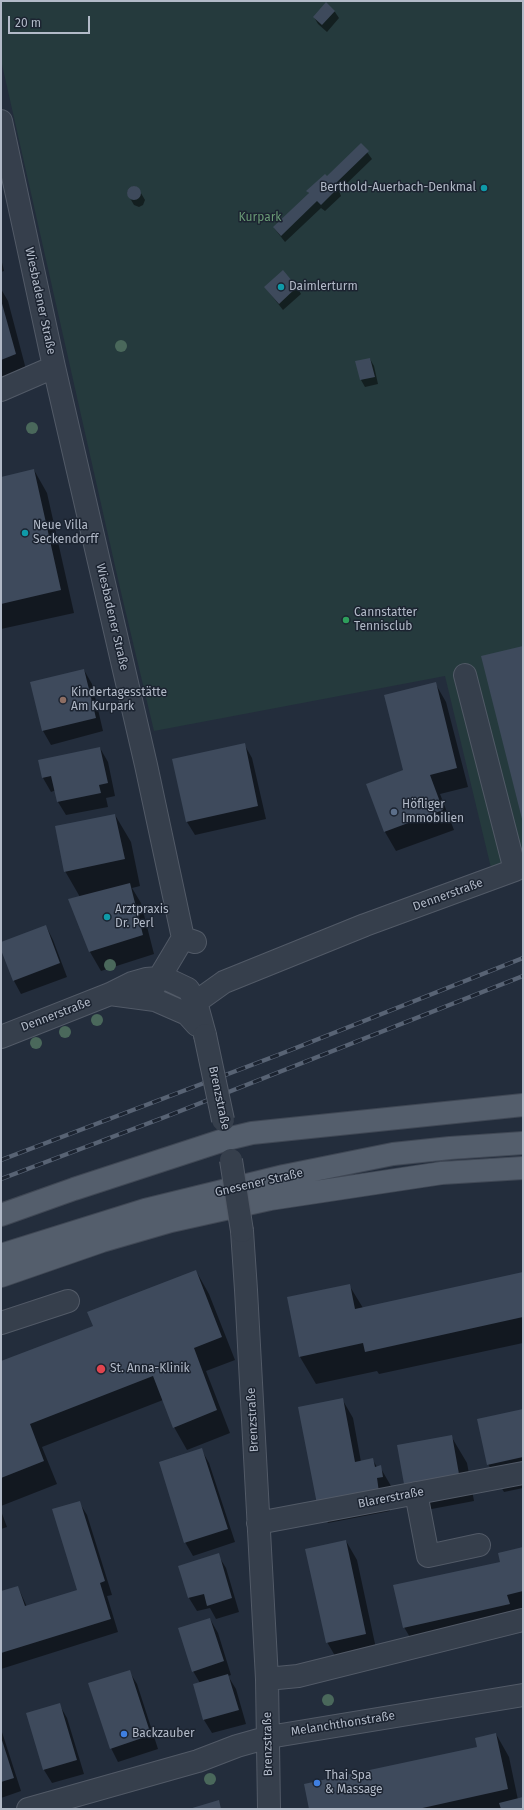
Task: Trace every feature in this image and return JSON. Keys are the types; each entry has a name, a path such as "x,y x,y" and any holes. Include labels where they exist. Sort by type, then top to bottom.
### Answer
{"main road":[{"path":"1,1215 74,1189 225,1130 263,1132 523,1105"},
{"name":"Gnesener Straße","path":"1,1255 145,1210 284,1176 394,1154 450,1148 523,1144"},
{"name":"Gnesener Straße","path":"1,1276 102,1242 171,1221 270,1199 442,1172 523,1168"}],"street":[{"name":"Wiesbadener Straße","path":"1,121 54,367 146,765 189,940 159,978"},
{"path":"1,390 54,367"},
{"name":"Dennerstraße","path":"191,1008 224,982 365,925 515,870 464,675"},
{"path":"146,999 159,978"},
{"name":"Dennerstraße","path":"1,1036 110,994 132,983 146,979 159,978 169,980 188,989 191,1008 205,1034"},
{"name":"Dennerstraße","path":"110,994 154,1000 191,1008"},
{"name":"Brenzstraße","path":"205,1034 231,1160 242,1231 267,1680 269,1809"},
{"path":"1,1323 68,1301"},
{"name":"Blarerstraße","path":"258,1523 523,1473"},
{"path":"416,1493 428,1556 480,1545"},
{"path":"267,1680 298,1676 523,1620"},
{"name":"Melanchthonstraße","path":"28,1809 198,1761 238,1746 268,1737 523,1695"}],"green space":[{"name":"Kurpark","path":"1,1 523,1 523,860 492,872 445,676 154,731 120,588 1,60"}],"building":[{"path":"326,2 335,11 322,25 313,17"},
{"path":"361,143 369,151 335,184 338,188 321,205 317,201 281,236 273,227 309,193 306,191 325,174 327,176"},
{"path":"131,186 137,186 141,190 141,196 137,200 131,200 127,196 127,190"},
{"name":"Daimlerturm","path":"283,270 297,287 279,304 264,287"},
{"path":"1,300 16,354 1,360"},
{"path":"370,358 375,377 360,380 355,361"},
{"name":"Neue Villa Seckendorff","path":"34,469 61,590 1,604 1,477"},
{"path":"523,646 523,819 522,819 481,656"},
{"name":"Kindertagesstätte Am Kurpark","path":"84,669 96,718 42,731 30,682"},
{"path":"436,682 457,768 430,775 443,810 384,832 366,784 403,770 384,695"},
{"path":"245,743 258,806 186,822 172,759"},
{"path":"100,747 108,783 99,785 101,793 57,802 51,776 42,778 38,760"},
{"path":"115,814 125,859 64,872 55,826"},
{"name":"Arztpraxis Dr. Perl","path":"130,883 143,935 89,952 68,899"},
{"path":"46,925 60,963 13,981 1,950 1,942"},
{"name":"St. Anna-Klinik","path":"196,1270 222,1337 194,1348 217,1410 173,1428 153,1376 30,1424 44,1461 1,1478 1,1361 93,1326 87,1312"},
{"path":"523,1272 523,1317 365,1352 363,1343 299,1357 287,1297 350,1284 355,1309"},
{"path":"343,1398 355,1462 373,1458 375,1467 381,1465 383,1477 377,1478 379,1492 317,1504 298,1407"},
{"path":"523,1409 523,1457 487,1465 477,1419"},
{"path":"452,1435 459,1474 404,1484 397,1445"},
{"path":"202,1448 228,1529 184,1543 159,1462"},
{"path":"80,1501 105,1581 100,1583 111,1619 1,1653 1,1591 18,1586 25,1606 77,1590 52,1509"},
{"path":"346,1540 366,1634 326,1643 305,1549"},
{"path":"523,1547 523,1591 507,1595 510,1604 403,1628 393,1585 500,1562 498,1553"},
{"path":"219,1553 232,1598 207,1606 204,1594 188,1598 178,1566"},
{"path":"210,1618 224,1661 192,1672 178,1628"},
{"path":"130,1670 151,1735 110,1749 88,1683"},
{"path":"228,1674 239,1710 203,1720 193,1684"},
{"path":"60,1703 77,1760 43,1770 26,1713"},
{"path":"496,1733 508,1789 418,1809 309,1809 304,1784 477,1747 475,1738"},
{"path":"1,1737 14,1778 1,1782"},
{"path":"523,1797 523,1809 501,1809 499,1803"},
{"path":"219,1800 221,1809 189,1809"}],"railway":[{"path":"1,1160 278,1055 523,958"},
{"path":"1,1179 165,1117 523,976"}],"place":[{"name":"Berthold-Auerbach-Denkmal","path":"484,188"},
{"name":"Daimlerturm","path":"281,287"},
{"name":"Neue Villa Seckendorff","path":"25,533"},
{"name":"Cannstatter Tennisclub","path":"346,620"},
{"name":"Kindertagesstätte Am Kurpark","path":"63,700"},
{"name":"Höfliger Immobilien","path":"394,812"},
{"name":"Arztpraxis Dr. Perl","path":"107,917"},
{"name":"St. Anna-Klinik","path":"101,1369"},
{"name":"Backzauber","path":"124,1734"},
{"name":"Thai Spa & Massage","path":"317,1783"}]}
